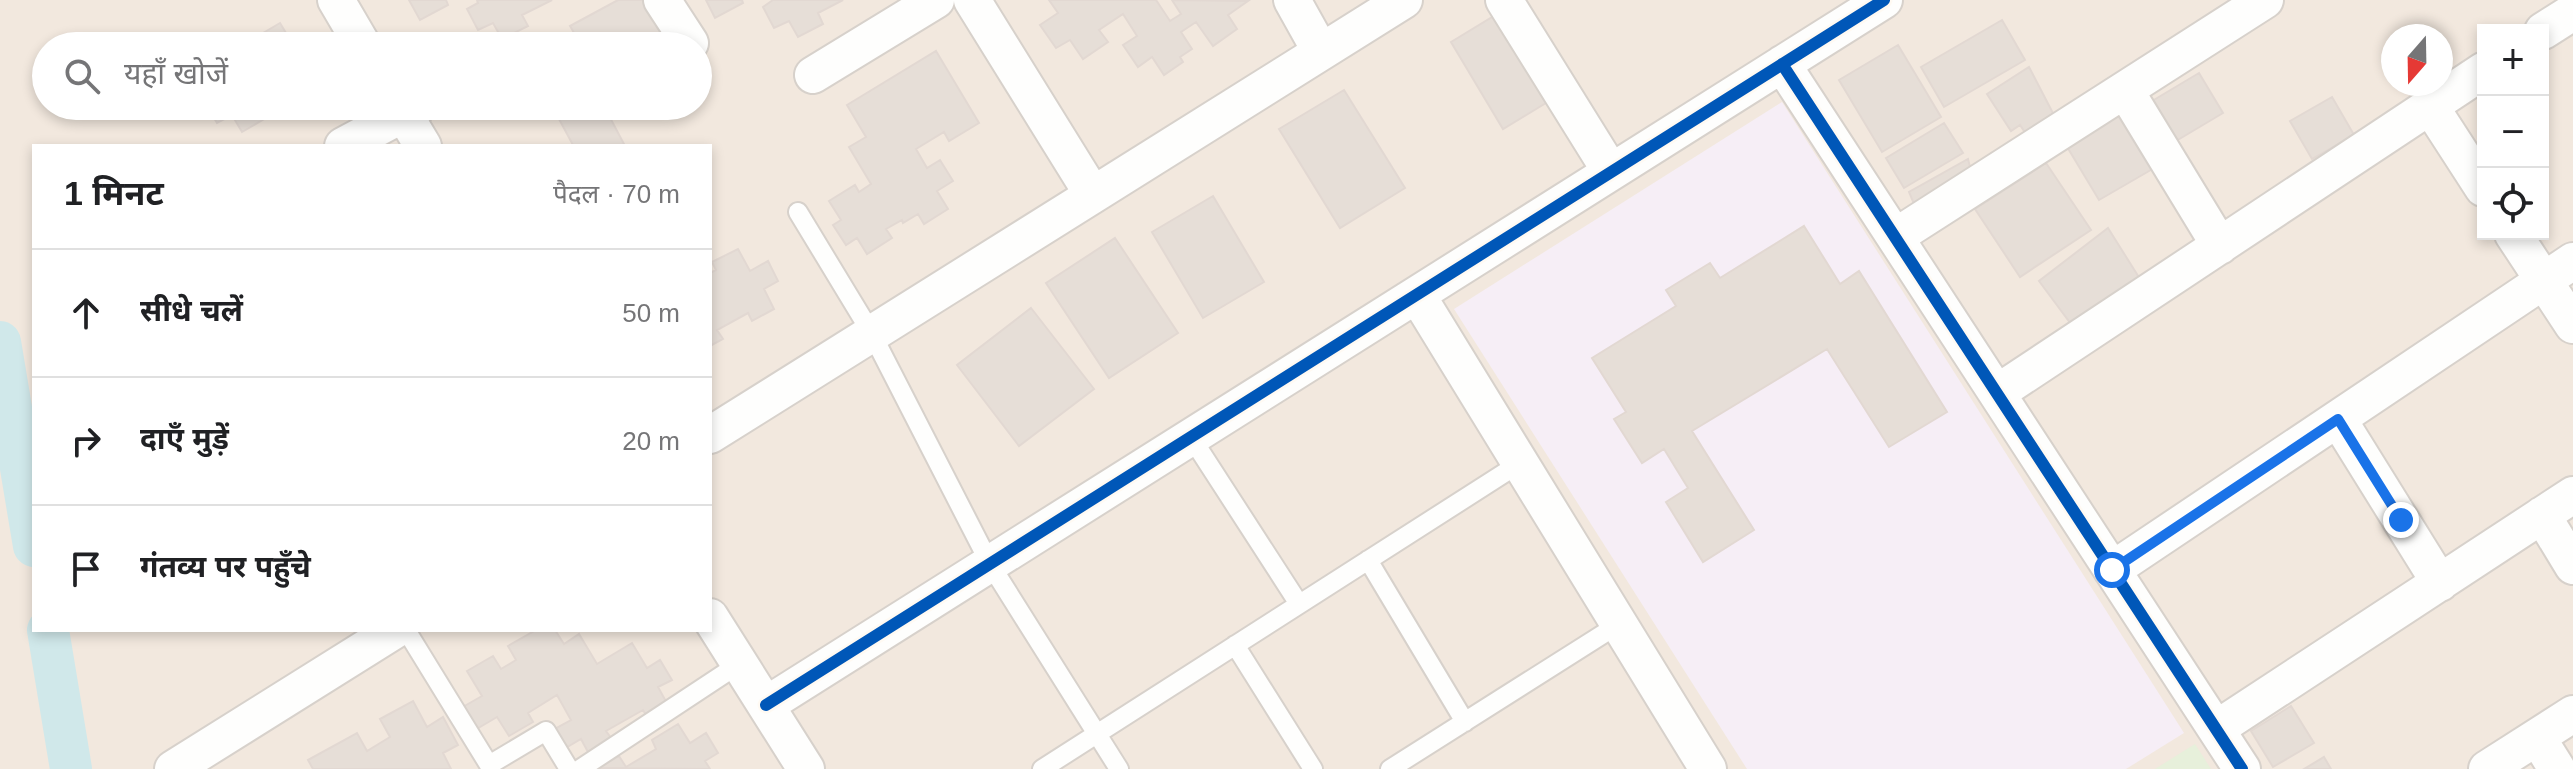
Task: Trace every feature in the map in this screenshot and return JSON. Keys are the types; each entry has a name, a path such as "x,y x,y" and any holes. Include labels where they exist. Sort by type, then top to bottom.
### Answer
{"street":[{"path":"336,0 355,32"},
{"path":"662,0 683,32"},
{"path":"813,75 936,0"},
{"path":"972,0 1093,195"},
{"path":"1292,0 1321,52"},
{"path":"712,434 1404,0"},
{"path":"1504,0 1611,172"},
{"path":"766,705 1884,0"},
{"path":"1895,237 2265,0"},
{"path":"2549,27 2573,12"},
{"path":"1782,64 2242,769"},
{"path":"1997,393 2477,75"},
{"path":"2125,90 2220,246"},
{"path":"2430,106 2477,179"},
{"path":"346,144 388,120"},
{"path":"412,120 422,144"},
{"path":"2517,240 2573,325"},
{"path":"2112,570 2573,261"},
{"path":"1417,295 1708,769"},
{"path":"2338,419 2440,583"},
{"path":"2216,729 2573,495"},
{"path":"2542,515 2573,566"},
{"path":"712,620 806,769"},
{"path":"173,769 392,632"},
{"path":"2487,769 2573,714"},
{"path":"2537,737 2557,769"}],"lane":[{"path":"798,212 872,334 990,564 1119,769"},
{"path":"1191,437 1299,604"},
{"path":"1042,769 1520,463"},
{"path":"1368,560 1465,722"},
{"path":"1393,768 1619,624"},
{"path":"407,632 489,765 546,731 569,769"},
{"path":"1235,645 1313,769"},
{"path":"580,769 739,664"}],"shaded area":[{"path":"0,0 2573,0 2573,769 0,769"},
{"path":"1782,102 2184,733 2126,769 1747,769 1454,309"}],"green space":[{"path":"2195,744 2211,769 2155,769"}],"building":[{"path":"409,0 446,0 448,5 420,20"},
{"path":"477,0 552,0 522,15 528,26 516,32 498,32 493,23 478,30 467,9 478,3"},
{"path":"618,0 643,0 661,32 573,32 570,26"},
{"path":"706,0 742,0 743,3 715,18"},
{"path":"773,0 843,0 818,13 823,24 798,37 789,21 774,28 763,7"},
{"path":"1049,0 1156,0 1170,21 1181,14 1172,0 1248,1 1228,15 1237,29 1213,46 1196,22 1181,32 1192,49 1180,57 1183,62 1164,75 1152,57 1138,67 1123,45 1137,36 1123,14 1099,30 1108,42 1083,59 1070,40 1056,48 1040,25 1058,13"},
{"path":"1494,16 1546,103 1503,129 1451,42"},
{"path":"2002,20 2025,60 1944,107 1921,67"},
{"path":"280,23 285,32 265,32"},
{"path":"1898,45 1941,117 1882,152 1839,80"},
{"path":"936,51 979,123 949,141 944,132 916,149 927,168 940,160 953,181 937,191 948,209 924,224 918,214 903,223 902,220 886,229 892,238 867,254 857,238 846,245 833,225 841,220 829,201 855,185 859,192 871,184 849,147 866,137 847,105"},
{"path":"2029,67 2057,121 2030,140 2020,125 2011,131 1987,94"},
{"path":"2199,73 2223,113 2166,147 2142,107"},
{"path":"1344,90 1405,188 1340,228 1279,129"},
{"path":"2332,97 2354,135 2312,159 2290,121"},
{"path":"2124,112 2156,167 2099,200 2066,145"},
{"path":"235,120 263,120 242,132"},
{"path":"560,120 611,120 624,144 572,144"},
{"path":"1944,123 1963,153 1904,188 1886,158"},
{"path":"1968,159 1972,175 1917,211 1909,192"},
{"path":"2046,163 2091,230 2020,277 1975,209"},
{"path":"1213,196 1264,282 1203,318 1152,232"},
{"path":"1804,226 1840,284 1859,271 1947,412 1889,447 1827,349 1692,431 1754,530 1703,562 1666,502 1688,488 1664,449 1642,463 1614,419 1626,412 1592,358 1676,306 1666,290 1710,263 1720,278"},
{"path":"2108,228 2140,279 2074,328 2039,281"},
{"path":"1115,238 1178,333 1109,378 1046,283"},
{"path":"738,249 750,271 768,261 778,281 764,289 774,309 752,321 748,313 717,330 723,339 712,345 712,272 716,270 712,262"},
{"path":"1031,308 1094,389 1019,446 957,365"},
{"path":"532,632 556,632 564,644 579,634 597,664 632,643 647,668 660,660 672,680 658,687 668,705 647,717 643,710 606,731 611,738 588,752 581,739 564,749 553,730 571,720 557,695 528,713 533,722 509,736 497,717 475,730 461,708 482,696 467,671 493,656 501,669 516,660 508,646"},
{"path":"413,701 427,727 443,717 458,745 443,753 451,769 313,769 308,760 357,733 367,751 390,737 380,719"},
{"path":"2291,706 2314,743 2273,767 2251,731"},
{"path":"678,724 690,743 706,733 718,753 705,761 710,769 598,768 619,756 626,767 656,749 652,740"},
{"path":"2324,757 2331,769 2304,769"}],"waterway":[{"path":"0,342 32,534"},
{"path":"48,632 71,769"}],"cycle path":[{"path":"766,705 1884,0"},
{"path":"1782,64 2242,769"}],"route":[{"path":"2112,570 2338,419 2401,520"}]}
